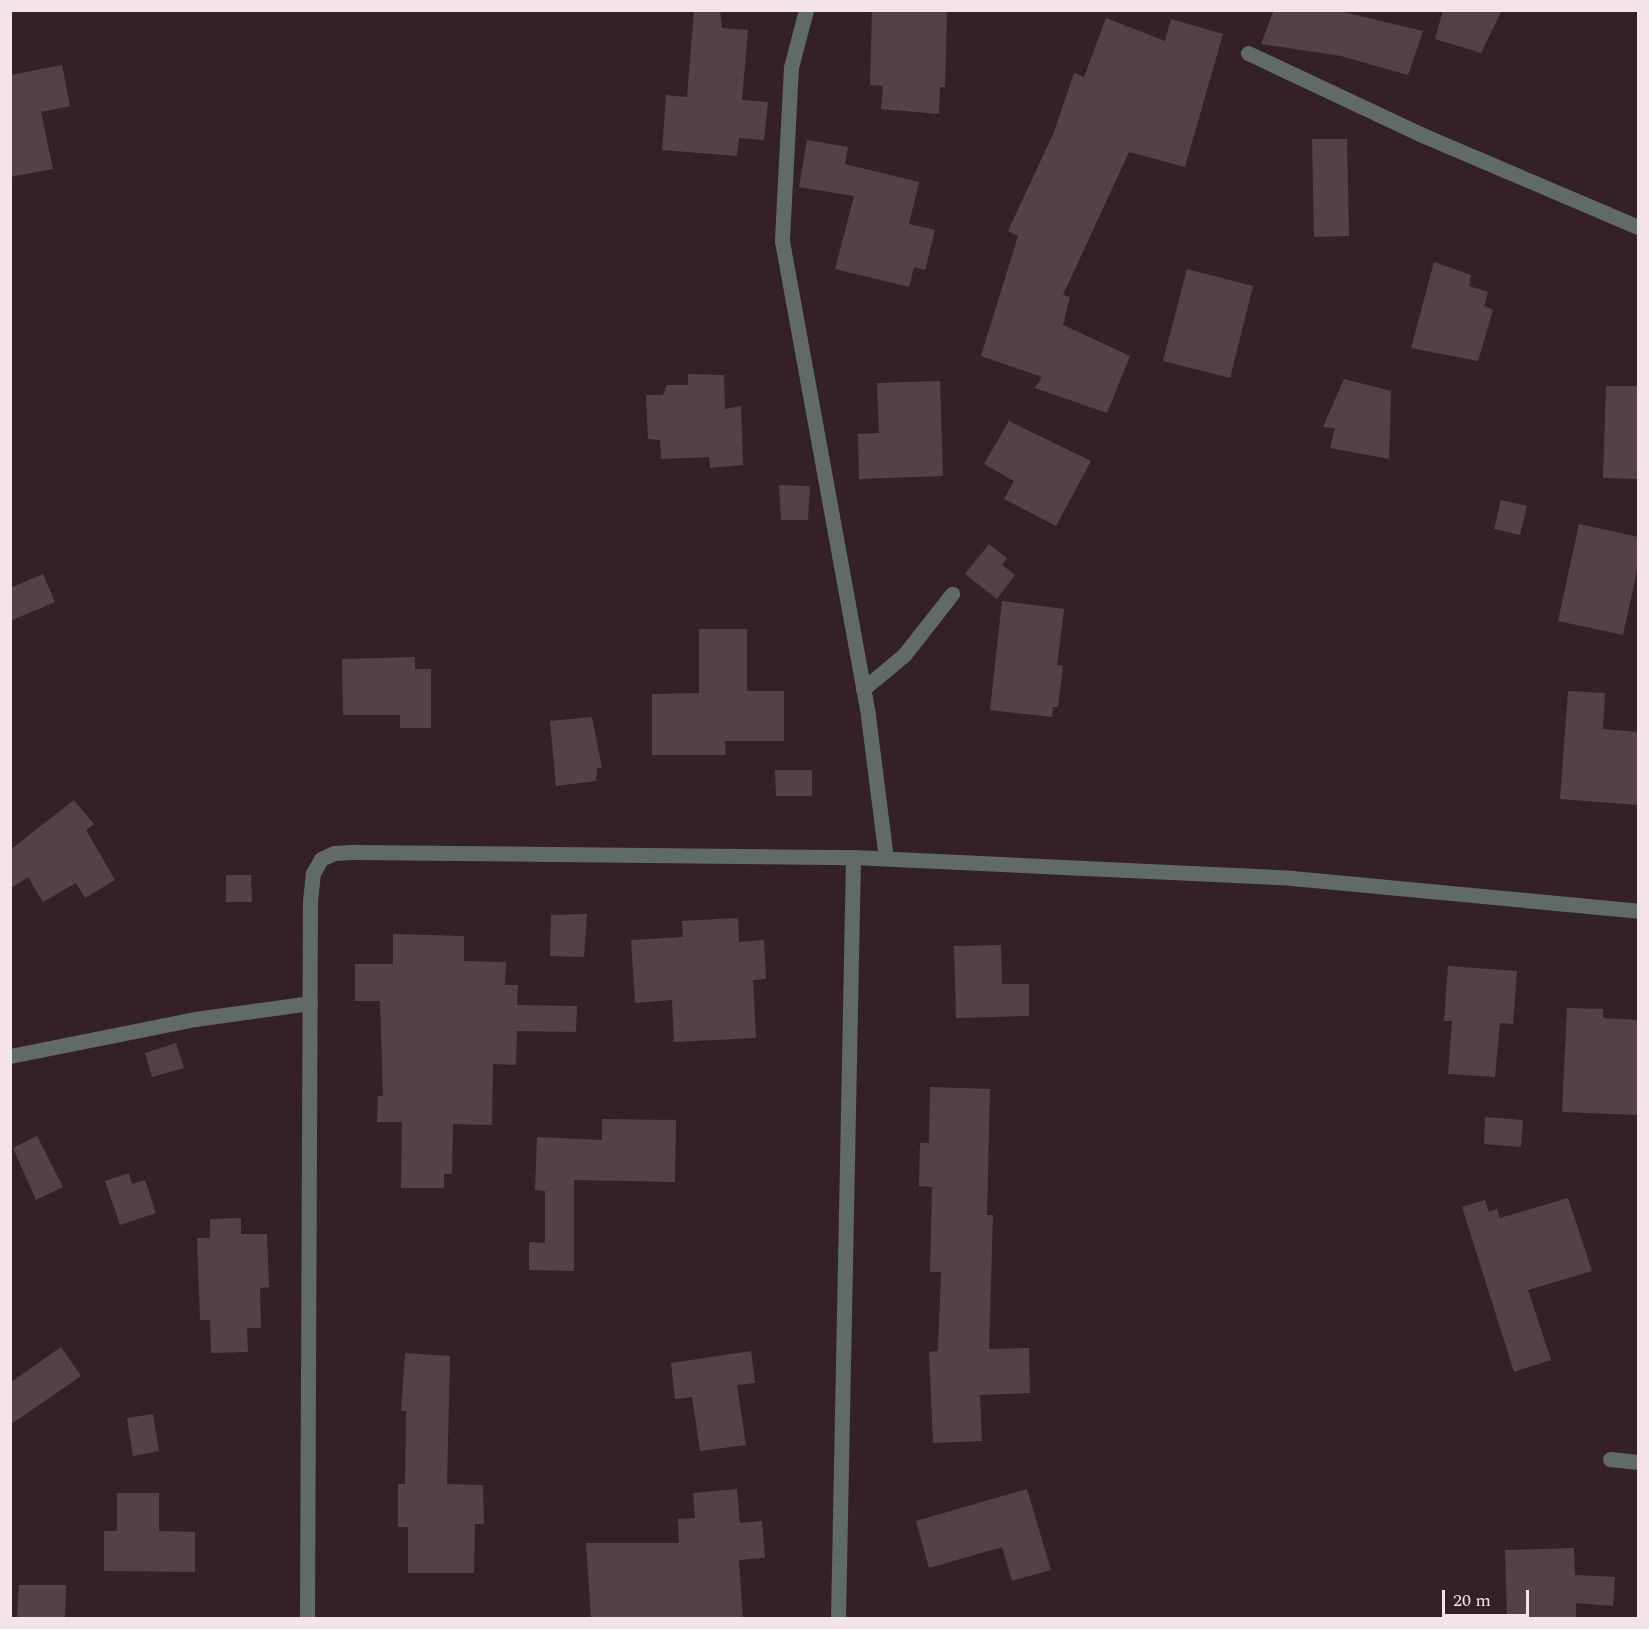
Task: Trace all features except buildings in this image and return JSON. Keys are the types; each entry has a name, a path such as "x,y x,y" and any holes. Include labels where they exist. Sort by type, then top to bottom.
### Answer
{"street":[{"path":"806,10 791,67 782,241 863,689 886,858"},
{"path":"1248,53 1409,130 1638,227"},
{"path":"863,689 904,655 952,594"},
{"path":"307,1618 310,1003 313,873 321,859 334,853 852,856 1292,878 1638,911"},
{"path":"838,1618 852,856"},
{"path":"10,1056 195,1019 310,1003"},
{"path":"1610,1459 1638,1462"}]}
